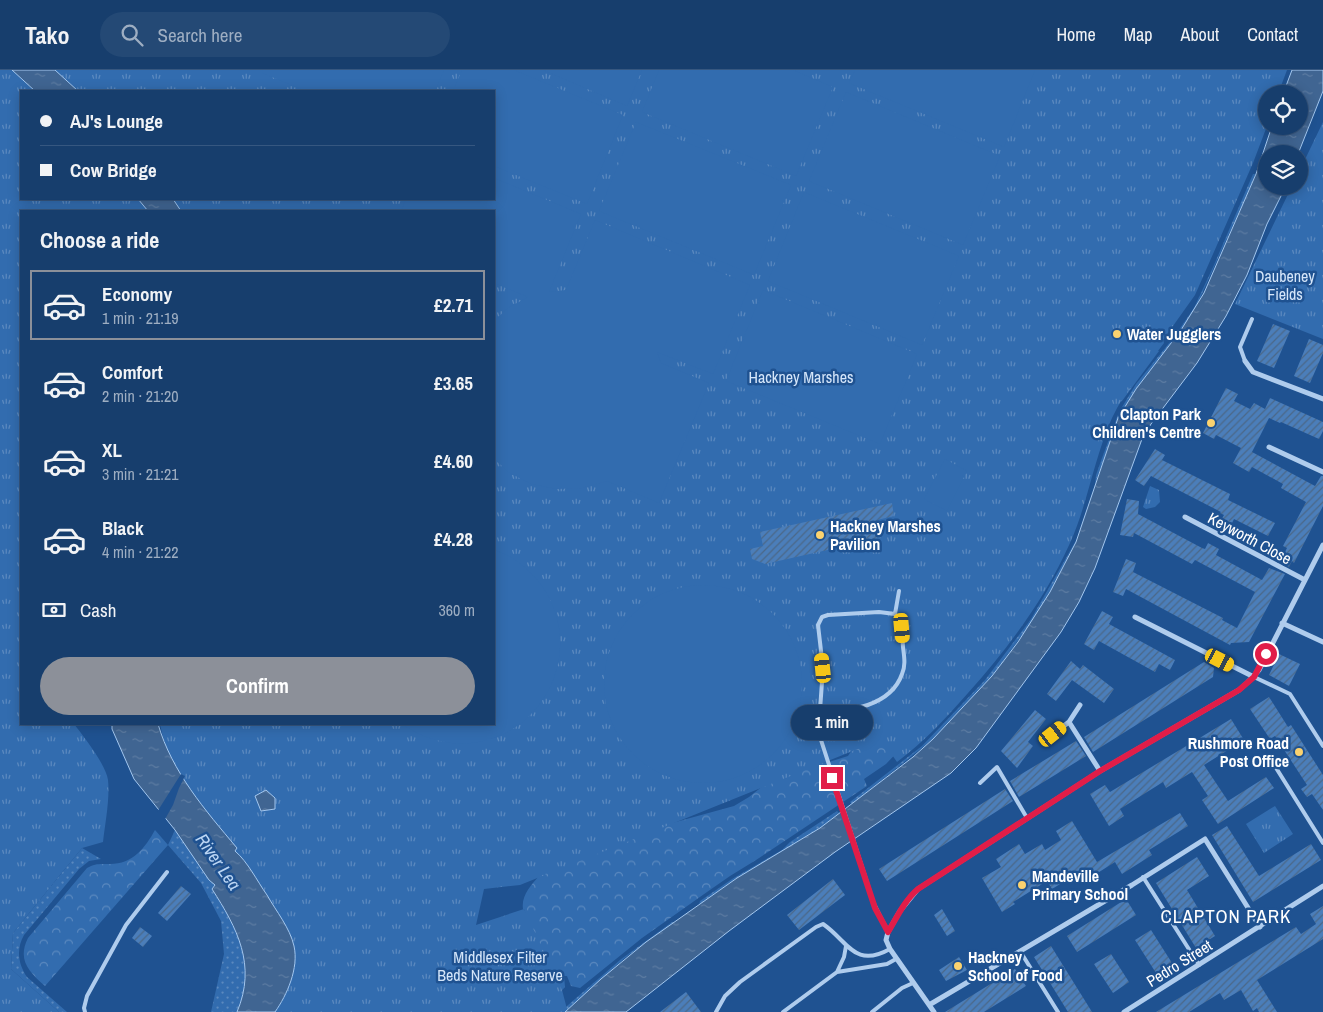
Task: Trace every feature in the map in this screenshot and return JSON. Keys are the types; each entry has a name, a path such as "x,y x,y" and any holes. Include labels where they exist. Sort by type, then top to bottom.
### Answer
{"street":[{"path":"1245,361 1253,372 1323,399"},
{"path":"1269,447 1323,472"},
{"name":"Keyworth Close","path":"1185,517 1305,580"},
{"path":"934,1012 896,959 886,940 888,932 900,910 912,894 1100,771 1239,690 1254,677 1323,545"},
{"path":"1135,618 1254,677"},
{"path":"1282,623 1323,642"},
{"path":"1053,734 1069,722 1080,705"},
{"path":"1069,722 1100,771"},
{"path":"929,1005 1205,839 1260,927"},
{"name":"Pedro Street","path":"1124,1012 1323,886"}],"lane":[{"path":"1245,361 1240,347 1252,319"},
{"path":"820,712 858,709 882,697 895,687 902,675 904,663 902,628 895,614 899,591"},
{"path":"888,932 873,900 820,740 823,683 818,625 822,617 837,614 871,612 895,614"},
{"path":"1254,677 1290,694 1323,746"},
{"path":"1268,755 1323,844"},
{"path":"980,783 998,767 1027,818"},
{"path":"85,1012 86,996 126,925 167,872"},
{"path":"1144,877 1199,965"},
{"path":"716,1012 725,996 740,982 816,927 823,924 856,953 872,957 890,949"},
{"path":"838,972 846,946"},
{"path":"1020,951 1058,1012"},
{"path":"783,1012 838,972 885,964 896,959"},
{"path":"872,1012 902,988 913,982"}],"green space":[{"path":"0,70 12,70 34,90 20,90 20,200 139,200 147,210 20,210 20,725 75,725 94,751 106,774 108,780 108,803 103,842 82,848 13,933 11,969 59,1012 0,1012"},
{"name":"Hackney Marshes","path":"55,70 1287,70 1281,85 1258,85 1258,135 1264,135 1260,145 1258,145 1253,163 1195,295 1163,340 1164,343 1129,388 1112,418 1100,449 1076,528 1060,564 1025,622 1011,641 968,693 926,738 897,762 888,749 875,742 520,885 484,889 476,925 524,909 562,990 567,1009 565,1012 275,1012 284,998 291,981 295,963 292,939 248,866 201,807 180,775 164,741 160,725 495,725 495,210 180,210 174,200 495,200 495,90 77,90"},
{"path":"263,70 444,70 435,90 304,90 262,73"},
{"path":"462,70 514,70 623,115 587,204 495,166 495,90 453,90"},
{"path":"543,70 642,70 627,106"},
{"path":"659,70 793,70 833,87 796,176 642,112"},
{"path":"855,70 1035,70 1004,147 849,83"},
{"path":"846,92 1000,156 963,245 809,181"},
{"path":"636,122 791,185 754,275 599,211"},
{"name":"Daubeney Fields","path":"1323,122 1323,339 1235,304 1288,195 1308,195 1308,153"},
{"path":"1253,174 1256,174 1196,307 1136,389 1118,418 1095,484 1096,475 1119,412 1136,384 1174,337 1194,308"},
{"path":"495,178 581,214 549,292 566,290 595,220 750,285 713,374 657,352 661,363 709,383 659,503 607,481 582,488 557,489 531,484 508,472 495,459 495,320 508,308 528,297 495,283 495,210 401,210 406,200 495,200"},
{"path":"804,192 959,256 922,345 768,281"},
{"path":"763,290 917,354 880,444 726,381"},
{"path":"1121,336 1159,351 1122,401 1101,409 1025,618 886,764 864,779 867,786 707,892 642,938 580,988 571,986 567,976 564,976 565,987 554,999 523,909 525,895 536,879 632,834 734,806 749,797 789,765 829,762 848,756"},
{"path":"945,459 967,471 947,511 924,499"},
{"path":"1150,486 1159,490 1160,502 1155,507 1146,509 1143,507"},
{"path":"1078,537 1050,592 1033,620 992,676 933,739 852,804 850,802 922,746 985,680 1031,619"},
{"path":"495,550 509,556 536,578 546,592 558,621 560,650 554,677 541,702 522,722 499,736 471,743 440,741 415,732 404,725 495,725"},
{"path":"693,585 713,585 732,589 750,596 766,607 780,621 795,646 802,674 798,713 791,731 780,747 766,761 750,772 732,779 713,783 693,783 674,779 656,772 640,761 626,747 615,731 608,713 604,694 604,674 608,655 615,637 626,621 640,607 656,596 674,589"},
{"path":"1275,806 1293,834 1264,853 1246,824"},
{"path":"837,811 839,813 820,828 737,878 699,905 700,901 732,879 782,850 790,842"},
{"path":"155,830 168,845 45,986 26,965 24,953 28,938 87,868 98,864 118,863 132,858 147,843"},
{"path":"175,830 209,880 215,885 212,889 236,933 244,963 245,979 243,995 237,1012 211,1012 224,954 221,921 201,883 168,845"},
{"path":"82,848 101,859 89,861 79,869 24,935 19,951 20,962 27,977 67,1012 59,1012 11,969 13,933"},
{"path":"672,922 674,923 626,957 565,1012 560,1012 620,960"}],"water":[{"path":"12,70 55,70 77,90 34,90"},
{"path":"1292,70 1323,70 1323,91 1308,129 1308,85 1286,85"},
{"path":"1269,135 1306,135 1302,145 1266,145"},
{"path":"1258,168 1258,195 1282,195 1267,224 1247,275 1226,316 1197,363 1151,424 1142,439 1095,568 1079,602 1061,632 976,748 951,773 835,852 729,931 626,1012 565,1012 646,942 737,878 820,828 913,757 933,739 992,676 1018,642 1050,592 1076,542 1118,418 1136,389 1181,330 1204,293"},
{"path":"139,200 174,200 180,210 147,210"},
{"name":"River Lea","path":"112,725 158,725 172,758 191,790 237,848 235,851 248,866 286,926 294,946 295,963 288,989 275,1012 237,1012 243,995 244,963 236,933 212,889 215,885 209,880 175,830 134,779 112,729"},
{"path":"266,790 275,798 275,809 261,811 255,796"}],"pier":[{"path":"181,774 185,776 164,821 157,812"}],"building":[{"path":"1273,324 1290,331 1274,368 1257,361"},
{"path":"1309,339 1323,345 1323,353 1310,383 1294,376"},
{"path":"1226,388 1238,394 1234,401 1250,409 1254,403 1265,409 1270,398 1323,422 1323,431 1319,439 1269,418 1252,452 1315,486 1321,476 1323,476 1323,506 1294,563 1292,561 1289,567 1280,562 1287,548 1283,546 1306,502 1281,488 1283,484 1252,467 1249,472 1233,463 1241,448 1216,435 1214,439 1203,433"},
{"path":"1155,449 1165,455 1162,460 1230,494 1228,500 1275,523 1268,536 1234,519 1231,525 1221,520 1224,515 1221,512 1151,476 1144,486 1135,480"},
{"path":"1127,499 1139,501 1138,514 1202,548 1205,549 1208,543 1219,549 1216,555 1262,580 1269,568 1285,574 1249,642 1231,643 1230,645 1126,589 1123,596 1113,592 1126,559 1136,563 1133,572 1223,618 1222,620 1237,628 1255,592 1195,560 1192,564 1134,533 1133,537 1120,535"},
{"name":"Hackney Marshes Pavilion","path":"892,503 894,516 877,520 881,538 765,564 752,559 750,549 763,546 760,532"},
{"path":"1102,611 1113,617 1109,624 1175,660 1170,670 1159,664 1155,672 1099,641 1094,650 1084,644"},
{"path":"1279,654 1300,664 1289,686 1269,675"},
{"path":"1071,661 1080,669 1083,665 1114,689 1104,703 1072,680 1056,701 1047,694"},
{"path":"1204,662 1214,668 1213,677 1093,752 1084,737"},
{"path":"1269,697 1288,727 1291,725 1323,775 1323,810 1312,794 1307,797 1301,789 1307,785 1275,736 1270,739 1250,709"},
{"path":"1035,710 1046,719 1028,742 1033,746 1017,768 1001,751"},
{"path":"1231,719 1244,740 1204,765 1228,801 1266,777 1274,788 1218,824 1202,800 1208,796 1192,772 1166,788 1163,782 1120,809 1124,816 1109,826 1090,794 1105,785 1110,792"},
{"path":"1076,741 1086,756 1019,797 1010,781"},
{"path":"1005,789 1013,801 887,881 879,869"},
{"path":"1180,813 1188,826 1149,850 1152,855 1122,874 1115,862 1088,879 1083,870 1052,889 1047,881 1013,902 1015,904 1002,912 982,878 1001,867 996,859 1019,844 1025,854 1042,844 1045,850 1061,840 1056,831 1072,821 1097,862"},
{"path":"1227,826 1259,876 1311,844 1321,860 1253,902 1212,835"},
{"path":"1197,857 1209,876 1187,890 1215,936 1196,948 1156,883"},
{"path":"833,879 845,895 799,930 787,915"},
{"path":"181,886 191,894 167,921 158,913"},
{"path":"1126,899 1136,915 1077,952 1067,936"},
{"path":"1323,906 1323,939 1257,980 1277,1012 1259,1012 1257,1008 1253,1011 1241,990 1224,1000 1220,993 1189,1012 1156,1012 1296,927 1301,934 1316,924 1310,914"},
{"path":"942,909 955,931 947,936 934,915"},
{"path":"140,927 152,936 143,947 132,938"},
{"path":"1151,930 1172,963 1156,973 1135,940"},
{"path":"1051,946 1092,1012 1068,1012 1034,957"},
{"path":"1111,954 1129,982 1113,993 1094,964"},
{"path":"959,957 967,970 946,981 939,970"},
{"path":"1015,969 1026,986 984,1012 945,1012"},
{"path":"686,992 701,1012 660,1012"}],"place":[{"name":"Water Jugglers","path":"1117,334"},
{"name":"Clapton Park Children's Centre","path":"1211,423"},
{"name":"Hackney Marshes Pavilion","path":"820,535"},
{"name":"Rushmore Road Post Office","path":"1299,752"},
{"name":"Mandeville Primary School","path":"1022,885"},
{"name":"Hackney School of Food","path":"958,966"}],"district":[{"name":"CLAPTON PARK","path":"1226,916"}],"route":[{"path":"832,778 875,908 888,932 900,910 918,889 1100,771 1239,690 1254,677 1266,654"}],"park label":[{"name":"Middlesex Filter Beds Nature Reserve","path":"500,966"}]}
